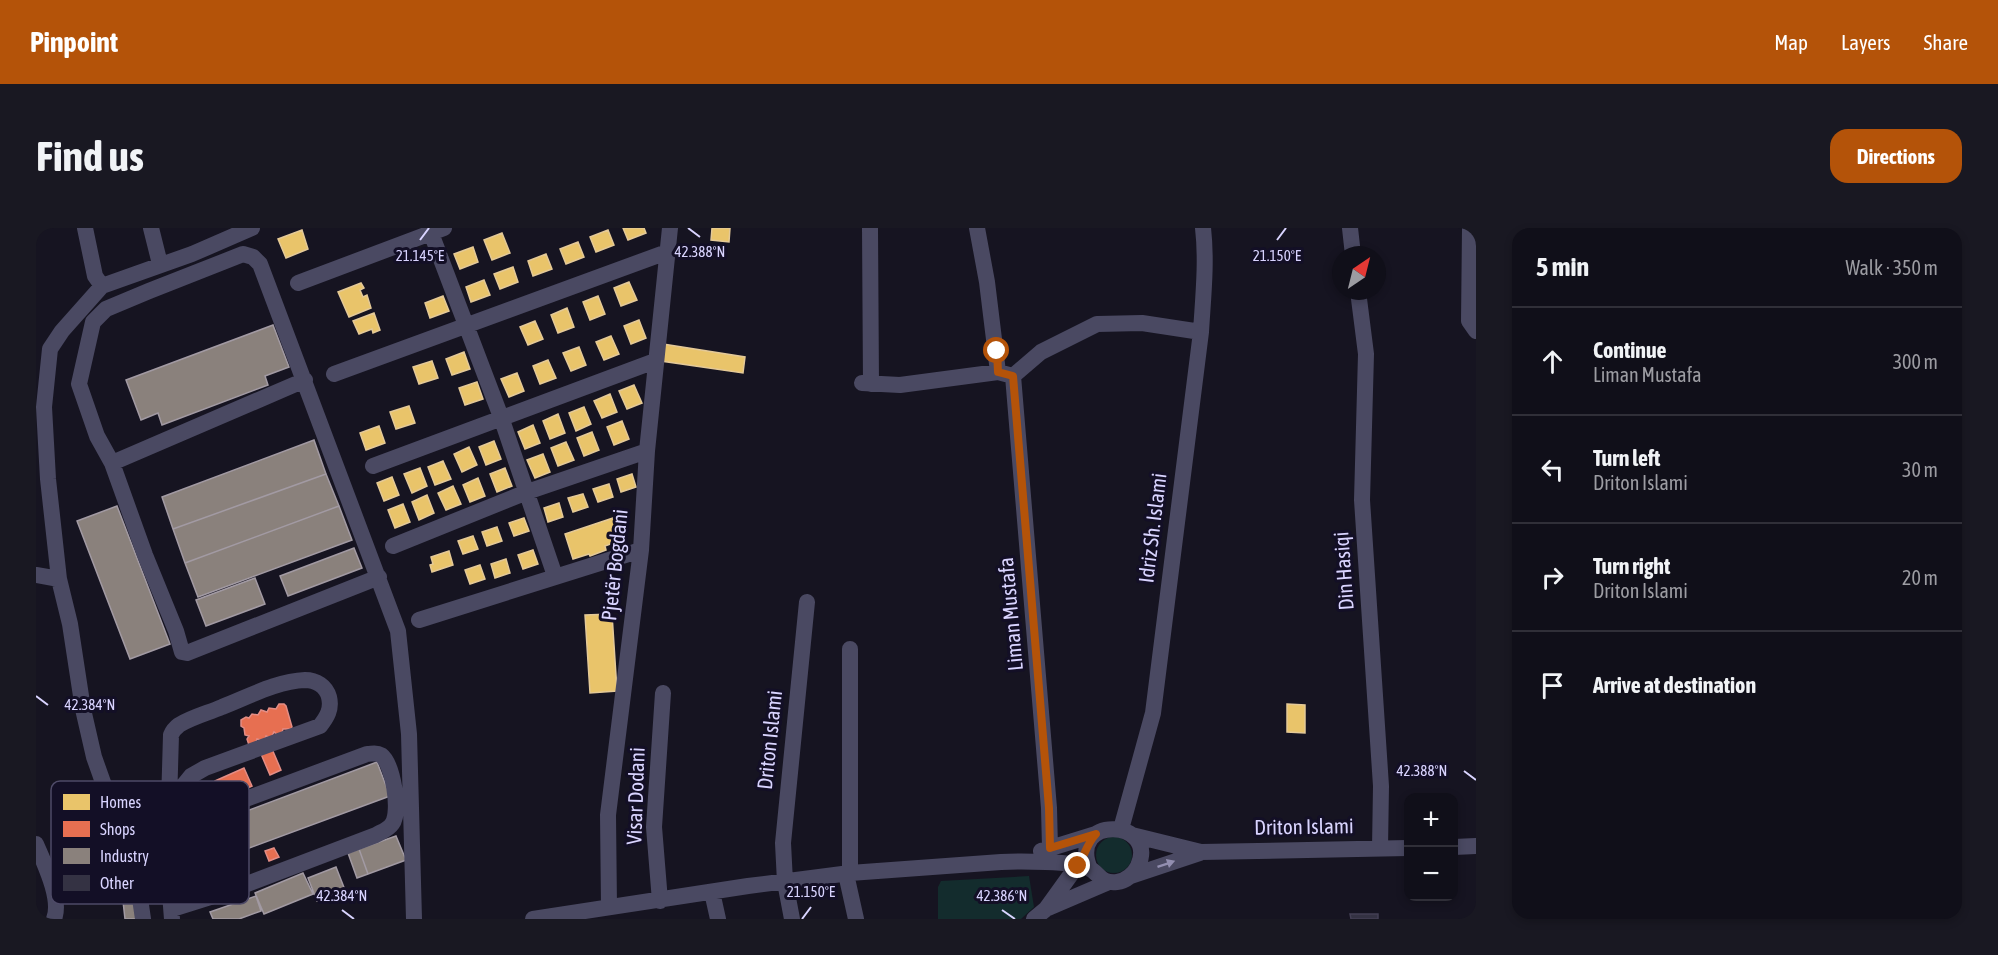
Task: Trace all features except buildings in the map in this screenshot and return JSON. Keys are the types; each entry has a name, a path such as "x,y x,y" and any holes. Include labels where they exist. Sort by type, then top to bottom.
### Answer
{"street":[{"path":"85,228 95,276 102,286"},
{"path":"151,228 160,264"},
{"path":"103,781 94,757 83,710 70,624 59,579 40,408 51,349 62,331 102,286 192,254 252,228"},
{"name":"Pjetër Bogdani","path":"609,907 608,815 641,550 655,362 670,228"},
{"path":"870,228 866,383 900,385 1005,374 1041,352 1096,324 1142,323 1201,332"},
{"name":"Liman Mustafa","path":"977,228 1005,374 1048,796 1050,848"},
{"name":"Idriz Sh. Islami","path":"1127,832 1153,713 1201,332 1204,276 1203,228"},
{"path":"1350,228 1352,246"},
{"path":"1470,228 1469,321 1476,331"},
{"path":"298,284 437,231 465,325 501,417 555,576"},
{"path":"334,374 667,252"},
{"path":"379,577 188,653 182,652 112,463 97,436 79,384 93,322 106,309 243,255 253,257 260,264 305,380 335,468 379,577 398,631 409,734 414,919"},
{"name":"Din Hasiqi","path":"1359,300 1365,354 1362,500 1381,786 1380,848"},
{"path":"373,466 655,362"},
{"path":"112,463 305,380"},
{"path":"393,546 527,492 647,451"},
{"path":"419,620 641,550"},
{"path":"36,575 59,579"},
{"name":"Driton Islami","path":"785,882 783,843 807,602"},
{"path":"850,649 848,874 856,919"},
{"path":"170,781 171,735 175,729 190,720 281,684 304,680 322,685 328,695 330,705 329,713 320,726 205,768 187,781"},
{"name":"Visar Dodani","path":"660,901 654,827 663,693"},
{"path":"249,798 367,754 377,753 384,757 393,782 396,815 392,825 384,830 249,883"},
{"name":"Driton Islami","path":"1026,862 1050,848 1110,828 1201,852 1404,848"},
{"path":"1127,832 1137,841 1141,856 1131,876"},
{"path":"1044,909 1085,863 1091,839 1096,834"},
{"path":"36,844 51,885"},
{"path":"1458,847 1476,846"},
{"name":"Driton Islami","path":"533,919 848,874 1026,862 1085,863 1101,879 1109,882 1124,880 1201,852"},
{"path":"1026,862 1050,874 1054,889 1044,909"},
{"path":"785,882 792,919"},
{"path":"1044,909 1109,882"},
{"path":"712,892 718,919"},
{"path":"54,919 57,912 56,904"},
{"path":"141,904 143,919"},
{"path":"172,914 197,904"}],"green space":[{"path":"1114,837 1127,842 1132,855 1127,868 1114,873 1101,868 1096,855 1101,842"},
{"path":"1029,876 1034,907 1021,919 938,919 938,887 941,881"}],"route":[{"path":"997,351 998,372 1013,376 1049,808 1050,848 1096,834 1091,839 1086,854 1078,866"}]}
